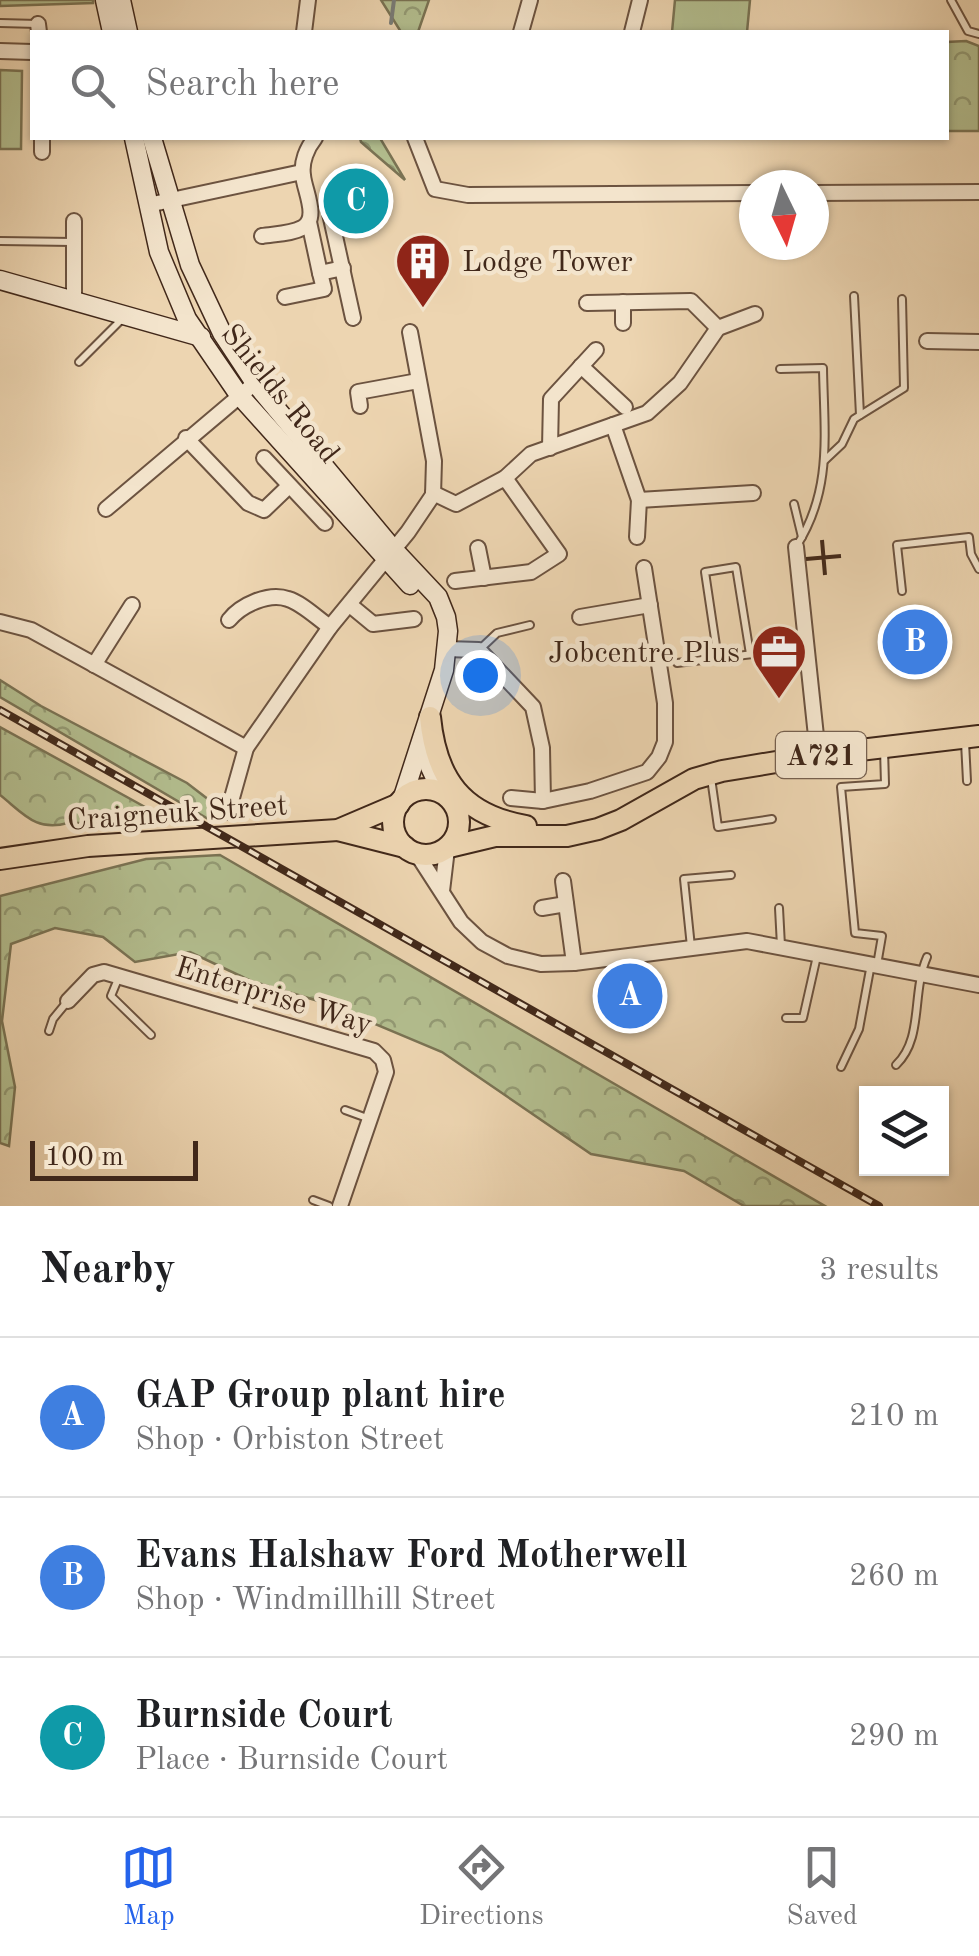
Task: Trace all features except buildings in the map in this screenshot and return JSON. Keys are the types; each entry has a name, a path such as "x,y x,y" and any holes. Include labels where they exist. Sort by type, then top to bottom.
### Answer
{"main road":[{"path":"105,0 112,30"},
{"path":"121,0 128,30"},
{"name":"Shields Road","path":"134,140 159,252 198,337 239,395 389,555"},
{"name":"Shields Road","path":"153,140 190,264 222,333 255,383 430,604 445,650 444,670 400,802"},
{"path":"0,280 198,337 222,333"},
{"path":"426,727 430,766 442,793 458,812 459,831 448,848 437,854 410,851 394,827 400,802 421,790 442,793"},
{"path":"426,727 439,766 457,792 476,809 504,822 582,834"},
{"name":"A721","path":"448,848 514,835 582,834 622,820 668,792 710,774 818,755 972,737"},
{"name":"Craigneuk Street","path":"338,830 400,802"},
{"name":"A721","path":"458,812 514,835"},
{"name":"Craigneuk Street","path":"6,861 88,846 338,830 410,851"}],"street":[{"path":"304,30 308,0"},
{"path":"522,30 530,0"},
{"path":"632,30 640,0"},
{"path":"0,51 30,52"},
{"path":"285,297 324,289 302,172 305,155 314,140"},
{"path":"416,140 436,188 468,195 739,193"},
{"path":"148,204 302,172"},
{"path":"829,193 979,192"},
{"path":"329,209 353,318"},
{"path":"74,221 74,301"},
{"path":"262,236 303,228 309,222"},
{"path":"320,272 343,268"},
{"path":"154,324 174,309 175,293"},
{"path":"587,303 691,301 718,328"},
{"path":"623,302 624,323"},
{"path":"433,493 456,504 505,478 531,454 646,413 680,383 718,328 755,314"},
{"path":"228,812 246,748 330,627 433,493 434,462 410,332"},
{"path":"927,341 979,342"},
{"path":"550,448 551,399 596,350"},
{"path":"581,366 625,407"},
{"path":"360,406 358,392 418,381"},
{"path":"106,509 255,383"},
{"path":"613,425 639,500 637,538"},
{"path":"186,438 248,503 264,510 289,486"},
{"path":"264,458 325,523"},
{"path":"455,581 531,572 559,554 505,478"},
{"path":"639,500 753,493"},
{"path":"799,543 818,755"},
{"path":"478,548 484,578"},
{"path":"511,798 543,801 590,791 647,772 659,757 666,742 665,703 644,568"},
{"path":"606,593 610,612"},
{"path":"229,620 238,609 251,604 288,598 330,627"},
{"path":"94,665 132,605"},
{"path":"350,605 373,624 414,619"},
{"path":"580,617 650,605"},
{"path":"0,622 31,630 246,748"},
{"path":"445,650 479,650 533,706 542,748 543,801"},
{"path":"442,892 448,848"},
{"path":"410,851 460,922 482,942 508,956 541,964 747,942 979,985"},
{"path":"564,881 574,963"},
{"path":"542,908 566,904"},
{"path":"68,1001 96,973 118,976"},
{"name":"Enterprise Way","path":"118,976 374,1052 382,1060 386,1072 340,1206"}],"lane":[{"path":"951,0 968,31 979,34"},
{"path":"0,23 38,28"},
{"path":"0,241 74,242"},
{"path":"854,296 860,415"},
{"path":"825,460 842,444 854,418 904,388 902,299"},
{"path":"79,362 124,317"},
{"path":"780,369 822,368 825,478 799,543"},
{"path":"794,504 799,543"},
{"path":"902,590 897,545 970,537 979,569"},
{"path":"718,658 705,572 736,567 750,654"},
{"path":"479,650 498,633 530,626"},
{"path":"677,664 806,648"},
{"path":"967,781 972,737"},
{"path":"841,1066 858,1029 882,936 855,933 841,787 886,784 884,747"},
{"path":"710,774 718,827 772,819"},
{"path":"691,948 684,879 732,874"},
{"path":"779,908 781,946"},
{"path":"786,1018 803,1018 817,955"},
{"path":"896,1064 911,1050 919,975 928,957"},
{"path":"118,976 111,996 150,1035"},
{"path":"50,1031 53,1019 68,1001"},
{"path":"345,1110 370,1120"},
{"path":"314,1200 328,1206"}],"green space":[{"path":"0,0 93,0 93,3 0,6"},
{"path":"381,0 429,0 419,30 400,30"},
{"path":"675,0 750,0 747,30 672,30"},
{"path":"966,41 979,46 979,131 949,131 949,42"},
{"path":"0,70 22,71 21,149 0,149"},
{"path":"381,140 405,180 361,142"},
{"path":"0,680 187,783 209,800 210,820 0,697"},
{"path":"0,727 174,823 47,825 31,820 0,795"},
{"path":"220,855 825,1206 744,1206 684,1171 591,1154 442,1052 325,1003 251,981 190,952 135,962 103,937 55,928 11,944 2,1021 15,1087 9,1146 0,1143 0,896 146,859"}],"waterway":[{"path":"391,23 394,0"}],"railway":[{"path":"0,710 879,1206"}],"place":[{"name":"Burnside Court","path":"356,201"},
{"name":"Lodge Tower","path":"423,310"},
{"name":"Evans Halshaw Ford Motherwell","path":"915,642"},
{"name":"Jobcentre Plus","path":"779,701"},
{"name":"GAP Group plant hire","path":"630,996"}]}
